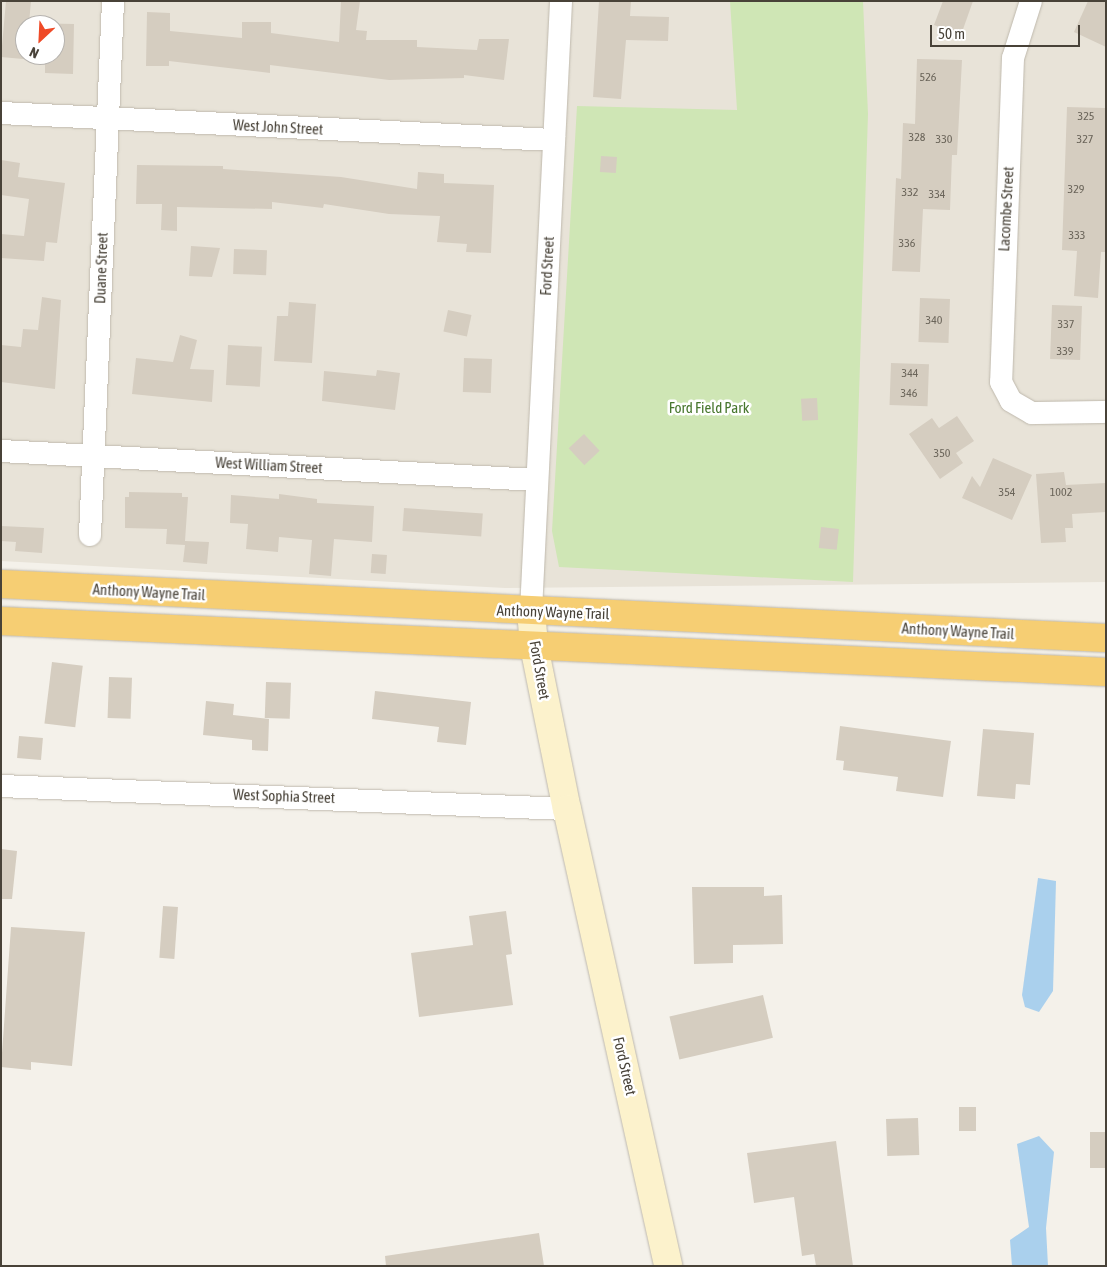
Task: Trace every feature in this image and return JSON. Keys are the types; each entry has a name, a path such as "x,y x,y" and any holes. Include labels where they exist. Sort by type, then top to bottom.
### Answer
{"highway":[{"name":"Anthony Wayne Trail","path":"1,584 1106,638"},
{"path":"1,621 1106,672"}],"main road":[{"name":"Ford Street","path":"531,610 534,646 567,809 668,1266"}],"street":[{"name":"Duane Street","path":"90,535 106,118 113,1"},
{"name":"Ford Street","path":"531,610 561,1"},
{"name":"Lacombe Street","path":"1031,1 1013,58 1000,339 1003,390 1024,410 1106,412"},
{"name":"West John Street","path":"1,112 554,140"},
{"name":"West William Street","path":"1,451 536,480"},
{"name":"West Sophia Street","path":"1,786 567,809"}],"shaded area":[{"path":"1,1 1106,1 1106,582 505,588 1,561"}],"green space":[{"name":"Ford Field Park","path":"730,1 863,1 868,114 853,582 559,567 552,531 577,106 737,110"}],"water":[{"path":"1038,878 1056,881 1053,991 1039,1012 1025,1007 1022,995"},
{"path":"1039,1136 1054,1152 1046,1228 1048,1266 1012,1266 1010,1240 1029,1227 1017,1144"}],"building":[{"path":"6,1 31,1 30,15 15,15 15,58 1,57"},
{"path":"341,1 360,1 356,30 367,31 366,40 417,40 417,47 477,50 479,39 509,39 504,80 464,75 464,78 389,80 270,65 270,73 169,61 169,66 146,66 147,12 170,13 170,31 242,38 242,22 271,22 271,33 339,42"},
{"path":"599,1 631,1 630,16 669,17 668,41 626,40 621,99 593,97"},
{"path":"943,1 973,1 961,35 934,25"},
{"path":"1088,1 1106,1 1106,47 1074,32"},
{"path":"65,24 74,24 73,74 45,73 45,65 65,65"},
{"path":"917,59 962,60 957,155 952,155 950,210 923,209 920,272 892,271 896,178 901,179 903,123 915,124"},
{"path":"1067,107 1105,108 1106,252 1101,252 1098,298 1074,296 1077,251 1062,250"},
{"path":"601,156 617,157 616,173 600,172"},
{"path":"1,160 20,163 18,177 65,183 57,243 46,242 44,261 1,258 1,234 24,236 29,199 1,195"},
{"path":"137,165 223,166 223,169 341,177 417,189 418,172 444,174 444,183 494,185 491,253 466,252 467,244 437,242 440,216 389,214 324,204 323,208 272,202 272,209 177,207 177,231 161,230 162,204 136,204"},
{"path":"191,246 220,248 212,277 189,276"},
{"path":"234,249 267,250 266,275 233,274"},
{"path":"42,297 61,300 55,389 1,382 1,345 21,347 23,329 38,330"},
{"path":"920,298 950,299 948,343 918,342"},
{"path":"289,302 316,304 312,363 274,361 277,316 288,316"},
{"path":"1052,305 1082,306 1080,360 1050,359"},
{"path":"448,310 471,315 467,337 443,332"},
{"path":"180,335 197,340 190,369 214,370 212,402 132,394 136,358 173,362"},
{"path":"228,345 262,347 260,387 226,385"},
{"path":"464,358 492,359 491,393 463,392"},
{"path":"891,363 929,364 928,406 890,405"},
{"path":"377,370 400,373 395,410 322,401 324,371 376,376"},
{"path":"817,398 818,420 802,421 801,399"},
{"path":"957,416 974,441 956,453 963,463 940,479 909,434 932,418 939,428"},
{"path":"584,434 600,451 584,465 569,448"},
{"path":"993,458 1032,475 1012,520 962,498 972,476 980,487"},
{"path":"1064,472 1066,485 1106,483 1106,512 1072,514 1073,528 1065,528 1066,542 1041,543 1036,474"},
{"path":"129,492 182,493 182,497 188,497 185,541 209,542 207,564 183,562 185,545 166,544 167,529 125,528 125,497 129,497"},
{"path":"279,494 317,499 317,503 374,506 372,542 334,539 331,576 309,574 312,540 279,537 278,552 246,549 248,524 230,523 231,495 279,499"},
{"path":"404,508 483,514 481,536 402,531"},
{"path":"1,526 44,528 42,553 15,551 16,542 1,541"},
{"path":"821,527 839,529 837,550 819,548"},
{"path":"372,554 387,555 386,574 371,573"},
{"path":"52,662 83,666 75,727 44,724"},
{"path":"109,677 132,678 131,719 108,718"},
{"path":"266,682 291,683 290,719 265,718"},
{"path":"375,691 471,702 466,745 437,742 439,727 372,719"},
{"path":"206,701 234,704 233,715 269,719 268,751 252,750 252,740 203,735"},
{"path":"840,726 951,741 943,797 896,791 898,777 843,770 844,761 836,760"},
{"path":"983,729 1034,733 1030,785 1016,784 1015,799 977,796"},
{"path":"19,736 43,738 41,760 17,758"},
{"path":"1,849 17,851 12,899 1,899"},
{"path":"692,887 764,887 764,896 782,895 783,944 733,945 733,963 694,964"},
{"path":"163,906 178,907 174,959 159,958"},
{"path":"506,911 512,954 506,955 513,1005 419,1017 411,953 473,945 469,916"},
{"path":"11,927 85,932 72,1066 31,1062 31,1070 1,1067"},
{"path":"763,995 773,1038 679,1059 669,1017"},
{"path":"959,1107 976,1107 976,1131 959,1131"},
{"path":"918,1118 919,1155 887,1156 886,1119"},
{"path":"1090,1132 1106,1132 1106,1168 1090,1168"},
{"path":"836,1141 853,1266 816,1266 814,1254 802,1256 794,1197 754,1203 747,1153"},
{"path":"539,1233 544,1266 386,1266 385,1256"}]}
